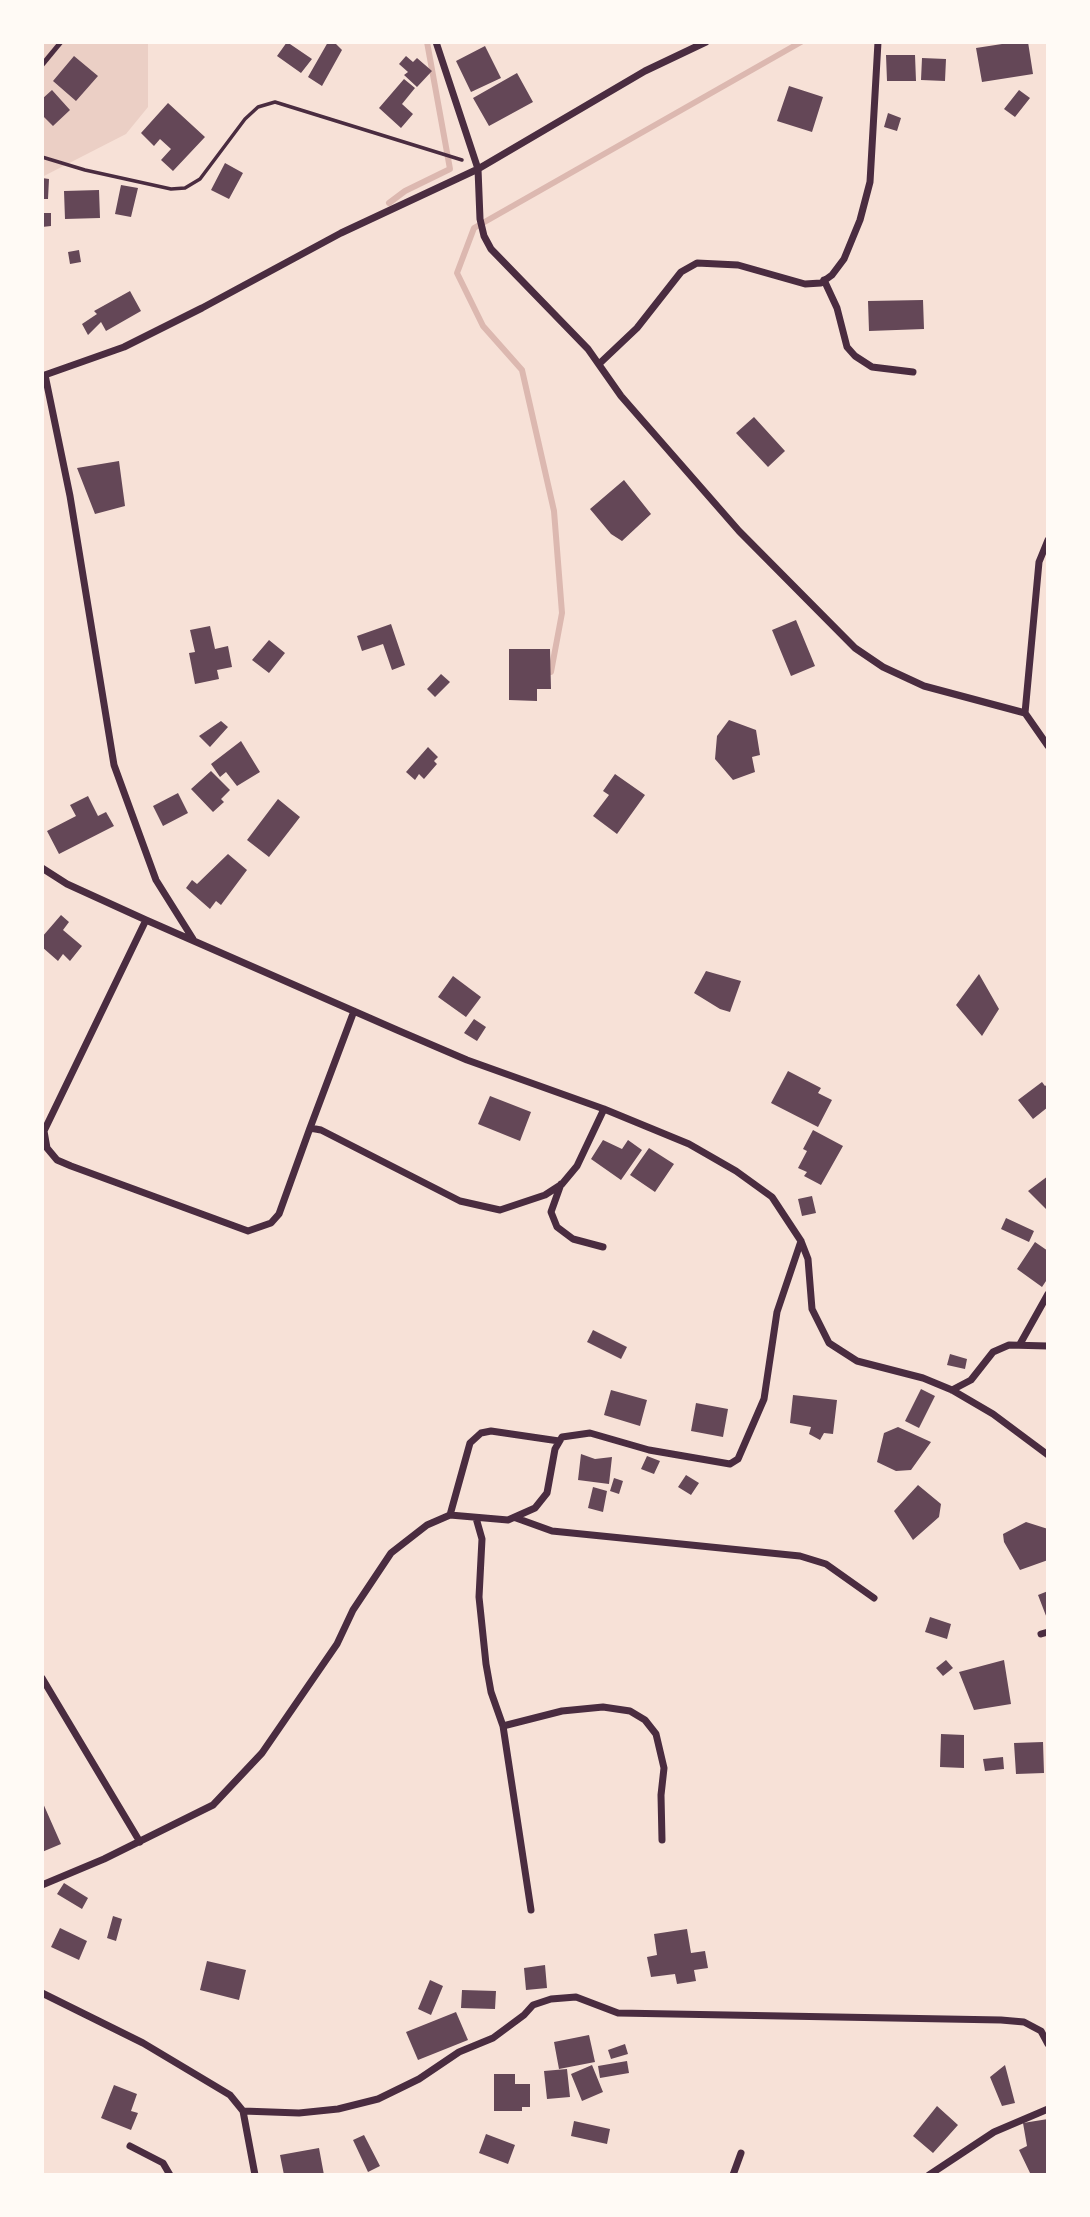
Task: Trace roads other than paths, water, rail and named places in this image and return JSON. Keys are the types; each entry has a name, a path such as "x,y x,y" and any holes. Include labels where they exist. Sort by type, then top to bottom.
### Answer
{"street":[{"path":"436,42 476,166 480,219 491,249 547,304 599,364 621,396 739,531 855,648 883,667 924,685 1025,713 1048,746"},
{"path":"193,939 156,880 114,765 71,496 43,376 124,347 341,233 476,166 645,71 706,42"},
{"path":"599,364 637,328 681,272 697,263 738,265 805,284 824,280 844,259 860,220 870,183 878,42"},
{"path":"824,280 837,308 847,347 855,356 872,367 913,372"},
{"path":"1025,713 1040,562 1048,540"},
{"path":"42,868 67,884 354,1011 467,1060 604,1109 689,1144 736,1171 772,1197 801,1241 808,1259 812,1309 830,1343 857,1361 923,1378 952,1390 986,1409 1048,1455"},
{"path":"146,920 44,1131 47,1148 57,1160 248,1230 271,1223 279,1214 354,1011"},
{"path":"310,1128 339,1139 460,1201 499,1210 545,1195 562,1184 577,1166 604,1109"},
{"path":"562,1184 551,1212 557,1227 573,1238 603,1247"},
{"path":"515,1518 535,1508 547,1493 555,1449 562,1437 590,1433 649,1450 730,1464 738,1459 764,1399 777,1312 801,1241"},
{"path":"1020,1344 1048,1294"},
{"path":"952,1390 971,1380 993,1352 1020,1344 1048,1346"},
{"path":"450,1515 470,1443 481,1433 499,1432 559,1441"},
{"path":"42,1885 140,1842 213,1805 262,1754 337,1644 353,1610 391,1553 427,1525 450,1515 515,1518 552,1531 800,1556 826,1564 874,1598"},
{"path":"477,1518 482,1539 479,1597 486,1664 491,1692 503,1726 531,1910"},
{"path":"42,1678 140,1842"},
{"path":"503,1726 562,1711 603,1707 630,1711 645,1720 656,1734 664,1768 660,1795 662,1840"},
{"path":"42,1993 143,2043 230,2095 243,2111 255,2175"},
{"path":"243,2111 299,2113 338,2109 378,2099 419,2078 459,2052 493,2038 533,2005 551,1999 576,1997 618,2013 1024,2022 1041,2031 1048,2044"},
{"path":"929,2175 993,2132 1048,2109"},
{"path":"130,2146 163,2163 170,2175"},
{"path":"733,2175 741,2153"}],"lane":[{"path":"42,65 61,42"}],"waterway":[{"path":"389,203 405,191 450,169 427,42"},
{"path":"551,672 562,613 554,511 522,370 483,326 457,273 474,228 801,42"}]}
